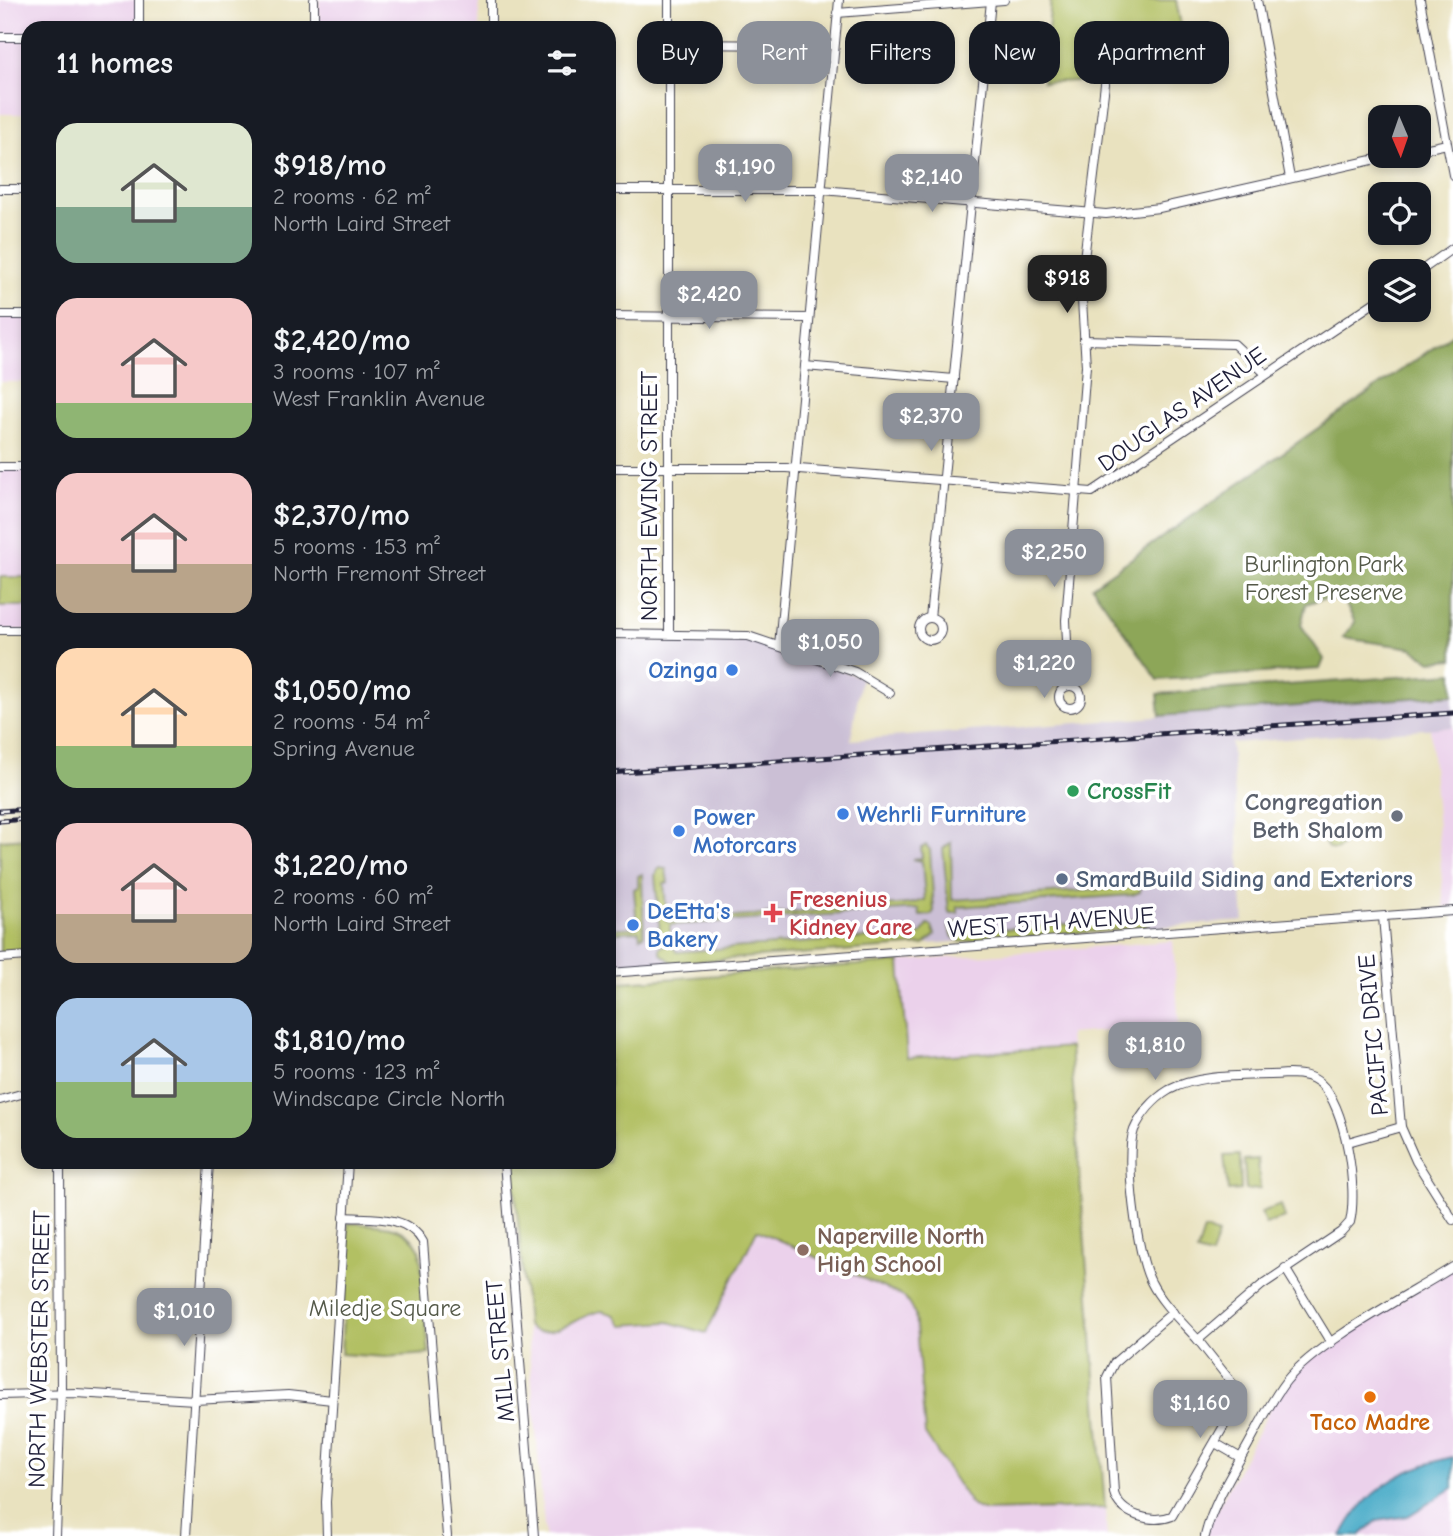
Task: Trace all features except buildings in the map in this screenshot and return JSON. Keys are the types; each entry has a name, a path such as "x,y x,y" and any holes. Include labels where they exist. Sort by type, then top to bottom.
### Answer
{"street":[{"path":"139,0 139,21"},
{"path":"314,0 314,21"},
{"path":"491,0 491,21"},
{"name":"NORTH EWING STREET","path":"668,0 668,21"},
{"path":"779,646 839,0"},
{"path":"837,13 1004,0"},
{"path":"1257,0 1290,178"},
{"path":"1420,0 1453,175"},
{"path":"930,618 991,1"},
{"path":"0,37 21,37"},
{"path":"723,44 834,45"},
{"name":"NORTH EWING STREET","path":"668,84 669,634"},
{"path":"1069,685 1066,620 1084,419 1081,284 1105,84"},
{"path":"1432,147 1447,144"},
{"path":"616,190 822,190 1089,214 1159,208 1368,161"},
{"path":"0,189 21,190"},
{"path":"1431,264 1453,248"},
{"name":"DOUGLAS AVENUE","path":"616,468 794,468 1076,493 1092,492 1103,488 1368,307"},
{"path":"0,315 21,315"},
{"path":"616,316 809,318"},
{"path":"1084,340 1234,344 1266,374"},
{"path":"805,366 954,379"},
{"path":"0,467 21,467"},
{"path":"0,629 21,630"},
{"path":"616,634 748,636 855,672 890,693"},
{"name":"WEST 5TH AVENUE","path":"616,972 1453,911"},
{"name":"PACIFIC DRIVE","path":"1382,916 1401,1127 1416,1161 1453,1220"},
{"path":"0,958 21,956"},
{"path":"1173,1312 1109,1370 1106,1393 1114,1493 1118,1504 1128,1513 1160,1519 1172,1516 1236,1405 1238,1394 1150,1281 1140,1250 1135,1212 1132,1142 1139,1121 1154,1101 1169,1090 1195,1081 1306,1076 1324,1087 1348,1142 1350,1222 1341,1232 1246,1297 1198,1340"},
{"path":"0,1100 21,1094"},
{"path":"1348,1142 1401,1127"},
{"name":"NORTH WEBSTER STREET","path":"56,1536 61,1393 60,1169"},
{"path":"186,1536 209,1169"},
{"path":"327,1536 326,1503 347,1169"},
{"name":"MILL STREET","path":"505,1169 534,1536"},
{"path":"344,1217 399,1222 415,1231 424,1246 447,1536"},
{"path":"1205,1536 1213,1510 1287,1380 1305,1362 1331,1343 1453,1267"},
{"path":"1285,1268 1331,1343"},
{"path":"0,1395 61,1393 195,1400 288,1395 332,1400"},
{"path":"1215,1443 1241,1458"}],"shaded area":[{"path":"0,0 139,0 138,21 21,21 21,114 0,114"},
{"path":"319,0 479,0 479,21 319,21"},
{"path":"0,316 21,316 21,382 0,382"},
{"path":"0,467 21,468 21,630 0,630"},
{"path":"616,640 753,641 861,677 851,740 1453,695 1453,727 1231,743 1244,921 616,966"},
{"path":"1453,727 1453,906 1444,907 1430,728"},
{"name":"Naperville North High School","path":"1173,941 1179,1025 1069,1034 1107,1536 545,1536 514,1169 616,1169 616,982"},
{"path":"1453,1267 1453,1536 1206,1536 1208,1526 1281,1388 1308,1360"}],"green space":[{"path":"1051,0 1176,0 1180,21 1074,21 1074,81 1060,82 1060,21 1049,21"},
{"name":"Burlington Park Forest Preserve","path":"1453,334 1453,659 1431,661 1412,648 1343,638 1355,622 1344,601 1321,599 1306,604 1301,625 1324,659 1320,669 1158,680 1092,586"},
{"path":"0,577 21,577 21,606 0,606"},
{"path":"1453,673 1453,695 1160,716 1158,694"},
{"path":"1330,832 1338,832 1343,841 1341,848 1330,850 1325,845 1325,837"},
{"path":"21,838 21,952 0,953 0,840"},
{"path":"951,842 952,900 1135,887 1135,884 1141,885 1140,892 1132,895 958,907 958,913 949,913 943,849"},
{"path":"926,845 930,850 934,911 931,915 920,916 919,909 670,925 670,934 660,935 655,875 659,868 666,869 668,883 664,883 667,922 910,904 925,900 922,861 912,859 922,858 921,848"},
{"path":"642,874 644,935 640,937 639,931 616,933 616,928 637,927 634,889 638,887 638,876"},
{"path":"1149,918 1147,925 1141,928 961,942 953,937 949,927 957,922 960,932"},
{"path":"928,925 932,926 935,935 924,945 673,963 660,953 660,947 669,943 677,952 921,934"},
{"path":"900,962 907,1058 1070,1047 1105,1508 985,1511 972,1506 925,1434 915,1314 904,1297 757,1230 706,1333 669,1322 623,1325 615,1315 603,1311 545,1332 535,1331 527,1326 514,1169 616,1169 616,982"},
{"path":"1240,1155 1241,1190 1228,1191 1224,1156"},
{"path":"1258,1159 1260,1189 1246,1190 1244,1160"},
{"path":"1281,1205 1285,1218 1265,1224 1261,1212"},
{"name":"Miledje Square","path":"348,1223 379,1225 398,1230 407,1234 420,1250 429,1354 385,1357 341,1354"},
{"path":"1204,1230 1218,1234 1211,1256 1197,1252"}],"water":[{"path":"1453,1457 1453,1488 1408,1516 1377,1521 1359,1536 1342,1536 1362,1505 1388,1483 1418,1467"}],"railway":[{"path":"616,773 1453,713"},
{"path":"0,811 21,810"},
{"path":"0,821 21,820"}],"place":[{"name":"Ozinga","path":"732,670"},
{"name":"CrossFit","path":"1073,791"},
{"name":"Wehrli Furniture","path":"843,814"},
{"name":"Congregation Beth Shalom","path":"1397,816"},
{"name":"Power Motorcars","path":"679,831"},
{"name":"SmardBuild Siding and Exteriors","path":"1062,879"},
{"name":"Fresenius Kidney Care","path":"773,913"},
{"name":"DeEtta's Bakery","path":"633,925"},
{"name":"Naperville North High School","path":"803,1250"},
{"name":"Taco Madre","path":"1370,1397"}]}
